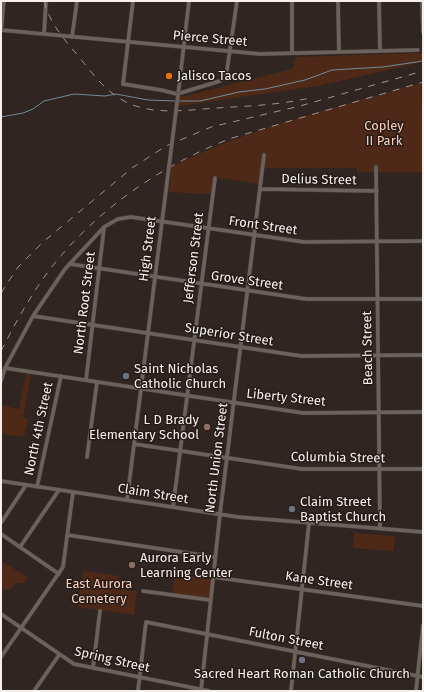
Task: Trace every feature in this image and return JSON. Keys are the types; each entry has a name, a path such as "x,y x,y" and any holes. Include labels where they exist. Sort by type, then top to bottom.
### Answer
{"main road":[{"path":"1,26 4,1"}],"street":[{"path":"44,34 46,1"},
{"path":"72,37 77,1"},
{"path":"133,1 123,84 177,94 224,80 228,74 237,1"},
{"name":"High Street","path":"127,500 189,1"},
{"path":"292,1 292,53"},
{"path":"338,1 339,52"},
{"path":"379,1 380,51"},
{"path":"422,1 423,32"},
{"name":"Pierce Street","path":"1,30 260,54 418,50"},
{"name":"North Union Street","path":"201,690 220,514 264,155"},
{"name":"Beach Street","path":"376,167 380,528"},
{"name":"Jefferson Street","path":"173,507 214,178"},
{"name":"Delius Street","path":"260,189 377,191"},
{"name":"Front Street","path":"104,227 111,222 125,217 304,242 423,241"},
{"path":"1,380 5,368 33,316 70,264 104,227"},
{"name":"North Root Street","path":"86,380 104,227"},
{"name":"Grove Street","path":"70,264 306,299 423,298"},
{"name":"Superior Street","path":"33,316 308,356 423,355"},
{"name":"Liberty Street","path":"5,368 303,413 423,412"},
{"name":"North 4th Street","path":"37,487 61,376"},
{"path":"87,457 97,382"},
{"name":"Columbia Street","path":"134,444 310,470 423,469"},
{"name":"Claim Street","path":"1,481 26,486 220,514 423,532"},
{"name":"North 4th Street","path":"1,523 26,486"},
{"path":"20,547 59,490"},
{"path":"1,657 59,574 64,563 72,492"},
{"path":"291,691 309,523"},
{"path":"1,534 59,574"},
{"path":"67,535 215,557"},
{"name":"Kane Street","path":"213,577 423,606"},
{"path":"143,591 210,600"},
{"path":"93,668 100,611"},
{"name":"Spring Street","path":"1,614 74,664 209,691"},
{"name":"Fulton Street","path":"140,677 146,622 423,677"},
{"path":"416,691 423,624"},
{"path":"34,691 59,655"},
{"path":"138,691 140,677"}],"green space":[{"path":"423,53 423,62 318,86 179,106 180,96 186,96 292,69 296,57"},
{"name":"Copley II Park","path":"421,83 423,172 357,172 357,168 261,168 259,184 213,177 210,194 169,192 171,167 201,153 263,129 294,119"},
{"path":"26,374 31,375 23,418 28,419 24,437 1,434 1,405 19,409"},
{"path":"354,533 395,536 393,551 353,548"},
{"path":"3,562 27,577 24,583 16,583 10,589 1,591 1,565"},
{"name":"East Aurora Cemetery","path":"83,571 119,576 117,589 137,591 134,615 78,607"},
{"path":"175,574 213,580 210,600 172,594"}],"waterway":[{"path":"178,101 200,101 239,92 265,89 305,80 332,70 383,67 423,61"},
{"path":"1,117 23,113 33,109 44,101 74,94 105,96 116,94 148,100 175,101"}],"railway":[{"path":"44,1 50,17 58,31 94,75 117,97 135,106 146,109 181,111 264,105 310,98"},
{"path":"1,293 18,267 43,242 132,168 166,146 211,127 300,106 423,71"},
{"path":"1,351 30,298 51,268 69,247 110,208 156,175 181,161 232,138 423,82"}],"place":[{"name":"Jalisco Tacos","path":"169,76"},
{"name":"Saint Nicholas Catholic Church","path":"126,376"},
{"name":"L D Brady Elementary School","path":"207,427"},
{"name":"Claim Street Baptist Church","path":"292,509"},
{"name":"Aurora Early Learning Center","path":"132,565"},
{"name":"Sacred Heart Roman Catholic Church","path":"302,660"}]}
